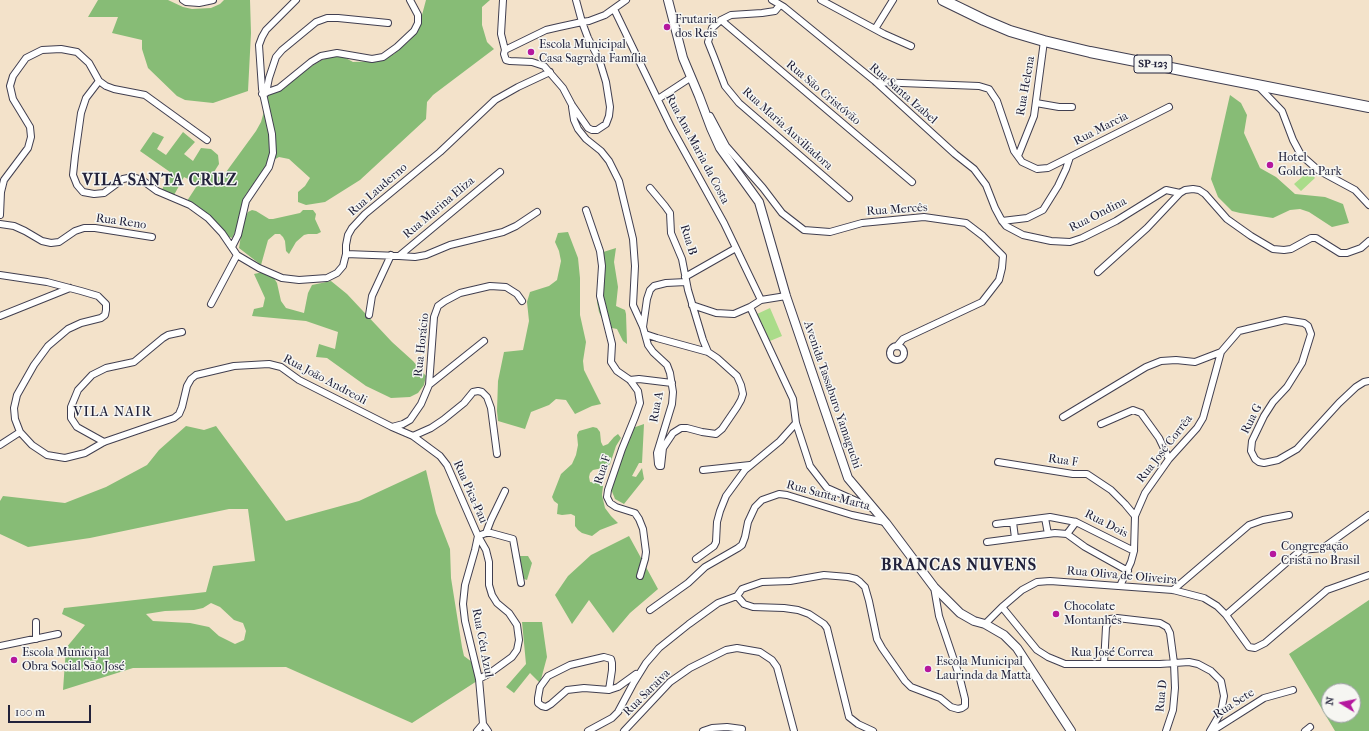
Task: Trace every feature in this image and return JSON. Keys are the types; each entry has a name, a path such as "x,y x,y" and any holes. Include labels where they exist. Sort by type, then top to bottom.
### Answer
{"main road":[{"name":"SP-123","path":"943,0 1010,31 1044,41 1090,52 1369,106"}],"street":[{"path":"183,0 186,2 199,3 213,0"},
{"path":"232,247 238,235 246,201 269,167 273,153 272,134 260,66 259,45 266,30 296,0"},
{"path":"264,94 279,88 311,62 321,56 337,53 372,58 383,57 398,47 414,31 418,23 418,15 410,0"},
{"path":"503,0 501,34 504,54 510,61 532,62 544,66 562,88 588,128 592,130 602,128 606,124 610,107 606,82 599,59 588,38 576,0"},
{"path":"504,54 546,30 589,21 605,15 626,0"},
{"path":"668,0 675,26"},
{"path":"674,0 675,26"},
{"name":"Rua Santa Izabel","path":"772,0 876,82 955,154 974,169 986,185 1002,221"},
{"path":"821,0 874,29 911,46"},
{"path":"874,29 893,0"},
{"path":"721,20 731,15 775,11 780,5"},
{"name":"Rua Ana Maria da Costa","path":"614,9 671,126 724,223 761,300"},
{"path":"264,94 276,58 282,50 316,22 328,18 338,18 388,23"},
{"name":"Rua São Cristóvão","path":"721,20 912,182"},
{"name":"Rua Maria Auxiliadora","path":"721,20 712,28 708,42 725,86 739,103 849,198"},
{"name":"Avenida Tassaburo Yamaguchi","path":"675,26 690,78 720,148 759,202 786,296 848,478 885,522 934,587 960,613 974,621 985,624 1004,635 1017,648 1071,731"},
{"name":"Rua Helena","path":"1018,156 1034,116 1044,41"},
{"path":"0,215 1,192 4,180 28,148 31,137 30,127 13,99 10,86 13,76 26,58 42,50 61,49 76,52 89,63 99,82 114,89 137,92 145,95 207,140"},
{"name":"Rua Lauderno","path":"237,255 259,268 282,278 299,280 327,278 337,273 343,266 348,235 352,228 366,214 440,152 495,100 550,72"},
{"path":"658,99 690,78"},
{"path":"99,82 86,98 81,113 73,175 77,185 83,192 94,194 104,193 123,178 133,177 142,180 157,191 190,205 208,218 222,233 237,255 211,304"},
{"path":"876,82 979,86 989,89 997,101 1014,151 1022,162 1037,169 1048,168 1070,157"},
{"path":"1257,84 1282,111 1293,140 1301,155 1318,170 1355,190 1369,206"},
{"name":"Rua Mercês","path":"699,96 726,146 763,188 782,213 804,230 830,232 862,223 924,216 966,223 1003,256 999,280 982,302 903,339 897,346"},
{"path":"1036,103 1058,107 1072,107"},
{"name":"Rua A","path":"572,105 574,120 578,129 586,139 601,151 609,161 619,181 633,239 635,266 634,305 648,346 667,365 670,373 672,383 672,404 657,453 659,466 661,466 664,448 673,433 681,428 687,428 716,434 722,429 741,400 743,394 742,385 737,376 708,352"},
{"name":"Rua Marcia","path":"1002,221 1027,218 1043,210 1058,186 1070,157 1169,107"},
{"name":"Rua Marina Eliza","path":"346,254 399,256 500,172"},
{"name":"Rua B","path":"650,188 670,214 671,233 682,259 692,305 708,352"},
{"name":"Rua Ondina","path":"1002,221 1006,226 1023,235 1051,241 1070,242 1082,238 1116,221 1166,190 1180,193 1185,190 1193,189 1199,190 1205,194 1227,219 1273,249 1291,249 1312,238 1316,238 1340,253 1347,253 1361,248 1369,241"},
{"path":"1098,272 1148,228 1180,193"},
{"name":"Rua F","path":"586,210 600,250 602,266 600,296 612,344 611,362 617,371 630,380 638,391 640,403 636,417 622,449 607,497 610,503 634,513 639,519 643,529 646,552 646,559 640,576"},
{"path":"399,256 415,257 426,255 450,245 503,232 516,226 537,212"},
{"name":"Rua Reno","path":"0,224 14,226 42,241 51,243 59,242 75,231 84,228 95,228 152,237"},
{"path":"708,352 657,338 644,331 647,299 650,290 654,286 686,279 736,248"},
{"path":"369,315 372,296 391,255"},
{"path":"0,275 47,282 70,288"},
{"name":"Rua Horácio","path":"429,385 434,317 438,306 460,293 490,286 506,287 517,294 522,301"},
{"path":"0,316 70,288"},
{"name":"Rua João Andreoli","path":"70,288 98,296 106,304 104,315 101,318 81,323 68,329 48,346 34,365 17,395 14,408 15,419 20,432 32,445 47,455 65,458 85,453 104,442 174,418 179,414 187,386 191,379 196,375 234,366 269,364 281,367 299,380 403,432"},
{"path":"692,305 725,315 734,314 750,308 761,300 786,296"},
{"path":"750,308 792,398 796,423 810,466 827,488 873,508"},
{"name":"Rua G","path":"1239,331 1284,320 1304,323 1308,326 1311,334 1302,363 1287,387 1273,402 1264,416 1252,441 1251,451 1255,459 1259,462 1278,460 1297,449 1339,403 1356,387 1369,381"},
{"name":"Rua José Corrêa","path":"1120,586 1128,571 1134,551 1135,516 1145,493 1169,459 1197,428 1203,418 1221,352 1239,331"},
{"path":"104,442 77,427 71,418 71,407 78,390 92,375 106,368 134,362 163,338 168,335 182,332"},
{"path":"392,427 410,420 415,415 421,404 429,385 484,341"},
{"path":"1063,417 1146,367 1161,360 1195,362 1221,352"},
{"path":"630,380 639,379 672,383"},
{"path":"413,436 443,420 464,403 473,392 478,391 482,392 487,397 491,408 497,454"},
{"path":"1101,424 1133,410 1141,413 1159,438 1169,459"},
{"path":"696,559 714,546 716,542 717,522 720,511 726,496 744,470 780,441 796,423"},
{"path":"0,445 20,432"},
{"name":"Rua Pica-Pau","path":"403,432 413,436 440,456 447,465 478,536 486,550 488,562 488,585 492,595 497,603 509,613 517,625 519,640 517,650 512,657 479,679"},
{"name":"Rua F","path":"998,462 1073,474 1087,474 1111,490 1135,516"},
{"path":"703,470 750,465"},
{"path":"486,533 505,492"},
{"name":"Rua Santa Marta","path":"650,610 688,583 706,567 742,545 748,522 755,507 762,500 779,494 787,495 852,515 885,522"},
{"path":"1173,590 1249,525 1263,520 1289,515"},
{"path":"1226,615 1301,550 1323,548 1369,515"},
{"name":"Rua Dois","path":"996,524 1050,517 1076,522 1134,551"},
{"path":"1045,518 1048,534"},
{"path":"1013,522 1015,538"},
{"path":"1067,534 1076,522"},
{"path":"478,536 486,533 513,539 521,583"},
{"path":"987,542 1048,534 1067,534 1085,547 1128,571"},
{"name":"Rua Céu Azul","path":"478,536 465,585 463,604 465,621 479,679 483,724"},
{"path":"588,731 612,718 618,712 640,672 659,648 718,603 738,596 742,589 762,582 790,582 824,575 856,579 865,587 877,639 905,681 911,687 940,698 951,707 958,709 962,708 965,706 965,699 959,675 939,616 934,587"},
{"name":"Rua Oliva de Oliveira","path":"985,624 1022,590 1037,582 1050,581 1173,590 1204,598 1216,606 1226,615 1249,647 1255,648 1265,643 1327,590 1369,575"},
{"path":"738,596 744,604 753,607 798,610 810,614 824,624 827,628 849,717 858,724 873,731"},
{"name":"Rua José Correa","path":"1002,607 1037,650 1048,657 1065,664 1174,664 1189,662 1198,664 1211,671 1221,681 1224,696 1221,712 1211,731"},
{"name":"Rua D","path":"1104,664 1106,627 1110,619 1117,618 1160,623 1167,627 1170,633 1176,688 1173,710 1166,731"},
{"path":"36,622 36,639"},
{"path":"0,646 58,634"},
{"name":"Rua Saraiva","path":"624,731 670,682 690,668 726,650 737,648 760,652 772,660 777,667 794,731"},
{"path":"609,690 612,670 611,659 604,657 570,664 548,676 540,687 538,703 546,707 552,704 567,690 584,688 609,690 618,687 640,672"},
{"name":"Rua Sete","path":"1211,731 1264,698 1293,690"},
{"path":"477,731 483,724 488,731"},
{"path":"703,731 712,728 727,727 742,729"}],"green space":[{"path":"98,0 168,0 183,7 192,9 211,8 220,4 224,0 250,0 251,33 248,91 213,103 185,100 177,96 148,68 142,49 142,40 112,33 118,17 88,17"},
{"path":"426,0 490,0 482,7 482,25 487,42 494,49 433,95 427,102 426,119 360,180 325,202 306,205 298,202 298,192 305,186 310,178 289,159 279,157 268,163 244,197 237,228 232,238 224,235 187,201 198,184 184,177 174,195 161,192 170,172 140,151 153,132 164,137 157,149 166,155 183,132 195,142 184,154 193,161 201,148 211,149 218,155 219,164 214,172 221,179 256,131 261,122 269,94 286,87 296,77 312,66 331,57 340,55 353,62 380,61 394,54 409,41 418,30"},
{"path":"1230,95 1241,103 1247,115 1244,133 1260,168 1276,177 1295,194 1325,197 1343,204 1349,223 1332,227 1309,212 1300,209 1290,210 1273,218 1240,213 1232,211 1218,197 1211,179"},
{"path":"1309,171 1315,178 1301,191 1294,184"},
{"path":"252,210 269,219 273,219 300,213 303,210 313,210 316,214 315,219 321,232 317,234 304,235 296,242 289,254 286,251 283,237 280,234 275,234 268,240 261,265 239,248 246,216 248,212"},
{"path":"568,232 578,258 580,278 580,315 586,342 583,361 584,370 601,404 592,406 575,414 566,400 556,399 549,405 531,412 525,429 498,421 498,381 504,352 523,350 529,321 527,302 530,292 549,286 557,280 561,261 555,242 558,233"},
{"path":"616,248 614,262 618,287 616,306 625,310 627,344 623,341 617,329 612,328 608,333 599,312 597,302 599,267 597,254"},
{"path":"263,272 272,275 277,283 281,301 286,308 304,313 308,293 312,285 331,281 347,294 392,342 413,361 426,376 424,385 418,393 410,397 391,398 366,386 327,358 316,357 319,344 335,349 338,332 306,321 252,316 254,309 263,307 265,298 254,274"},
{"path":"770,308 782,336 770,341 757,314"},
{"path":"644,424 642,463 639,463 632,476 636,477 642,468 644,479 624,504 615,499 611,489 627,430"},
{"path":"186,426 204,430 216,426 286,521 359,501 426,470 436,513 450,549 451,578 464,656 472,662 477,681 412,723 286,667 133,668 63,690 66,648 85,625 62,614 64,608 206,592 213,566 255,561 248,509 229,509 90,538 28,547 0,534 0,501 3,496 65,503 106,487 147,465 159,450","holes":["211,603 220,607 234,620 243,623 246,631 244,640 235,644 219,636 209,627 190,623 153,621 146,614 165,611 194,610 203,608"]},
{"path":"593,427 597,428 600,432 603,446 608,444 618,434 621,438 616,446 610,464 607,467 593,470 589,477 590,482 599,483 603,486 602,495 605,508 618,523 600,530 592,536 578,530 575,526 575,516 571,514 557,514 558,504 552,497 561,474 572,464 576,455 578,445 577,435 579,431"},
{"path":"629,536 658,589 630,613 613,633 589,600 572,624 555,595 568,576 591,555"},
{"path":"512,556 528,556 532,563 527,580 518,577"},
{"path":"1369,600 1369,731 1335,731 1330,723 1361,723 1361,683 1321,683 1321,708 1289,654"},
{"path":"522,622 542,622 547,657 540,683 530,673 514,693 506,687 526,664"}],"place":[{"name":"Frutaria dos Reis","path":"667,27"},
{"name":"Escola Municipal Casa Sagrada Família","path":"531,52"},
{"name":"Hotel Golden Park","path":"1270,165"},
{"name":"Congregação Cristã no Brasil","path":"1273,554"},
{"name":"Chocolate Montanhês","path":"1056,614"},
{"name":"Escola Municipal Obra Social São José","path":"14,660"},
{"name":"Escola Municipal Laurinda da Matta","path":"928,669"}],"district":[{"name":"VILA SANTA CRUZ","path":"160,181"},
{"name":"VILA NAIR","path":"113,413"},
{"name":"BRANCAS NUVENS","path":"959,566"}]}
